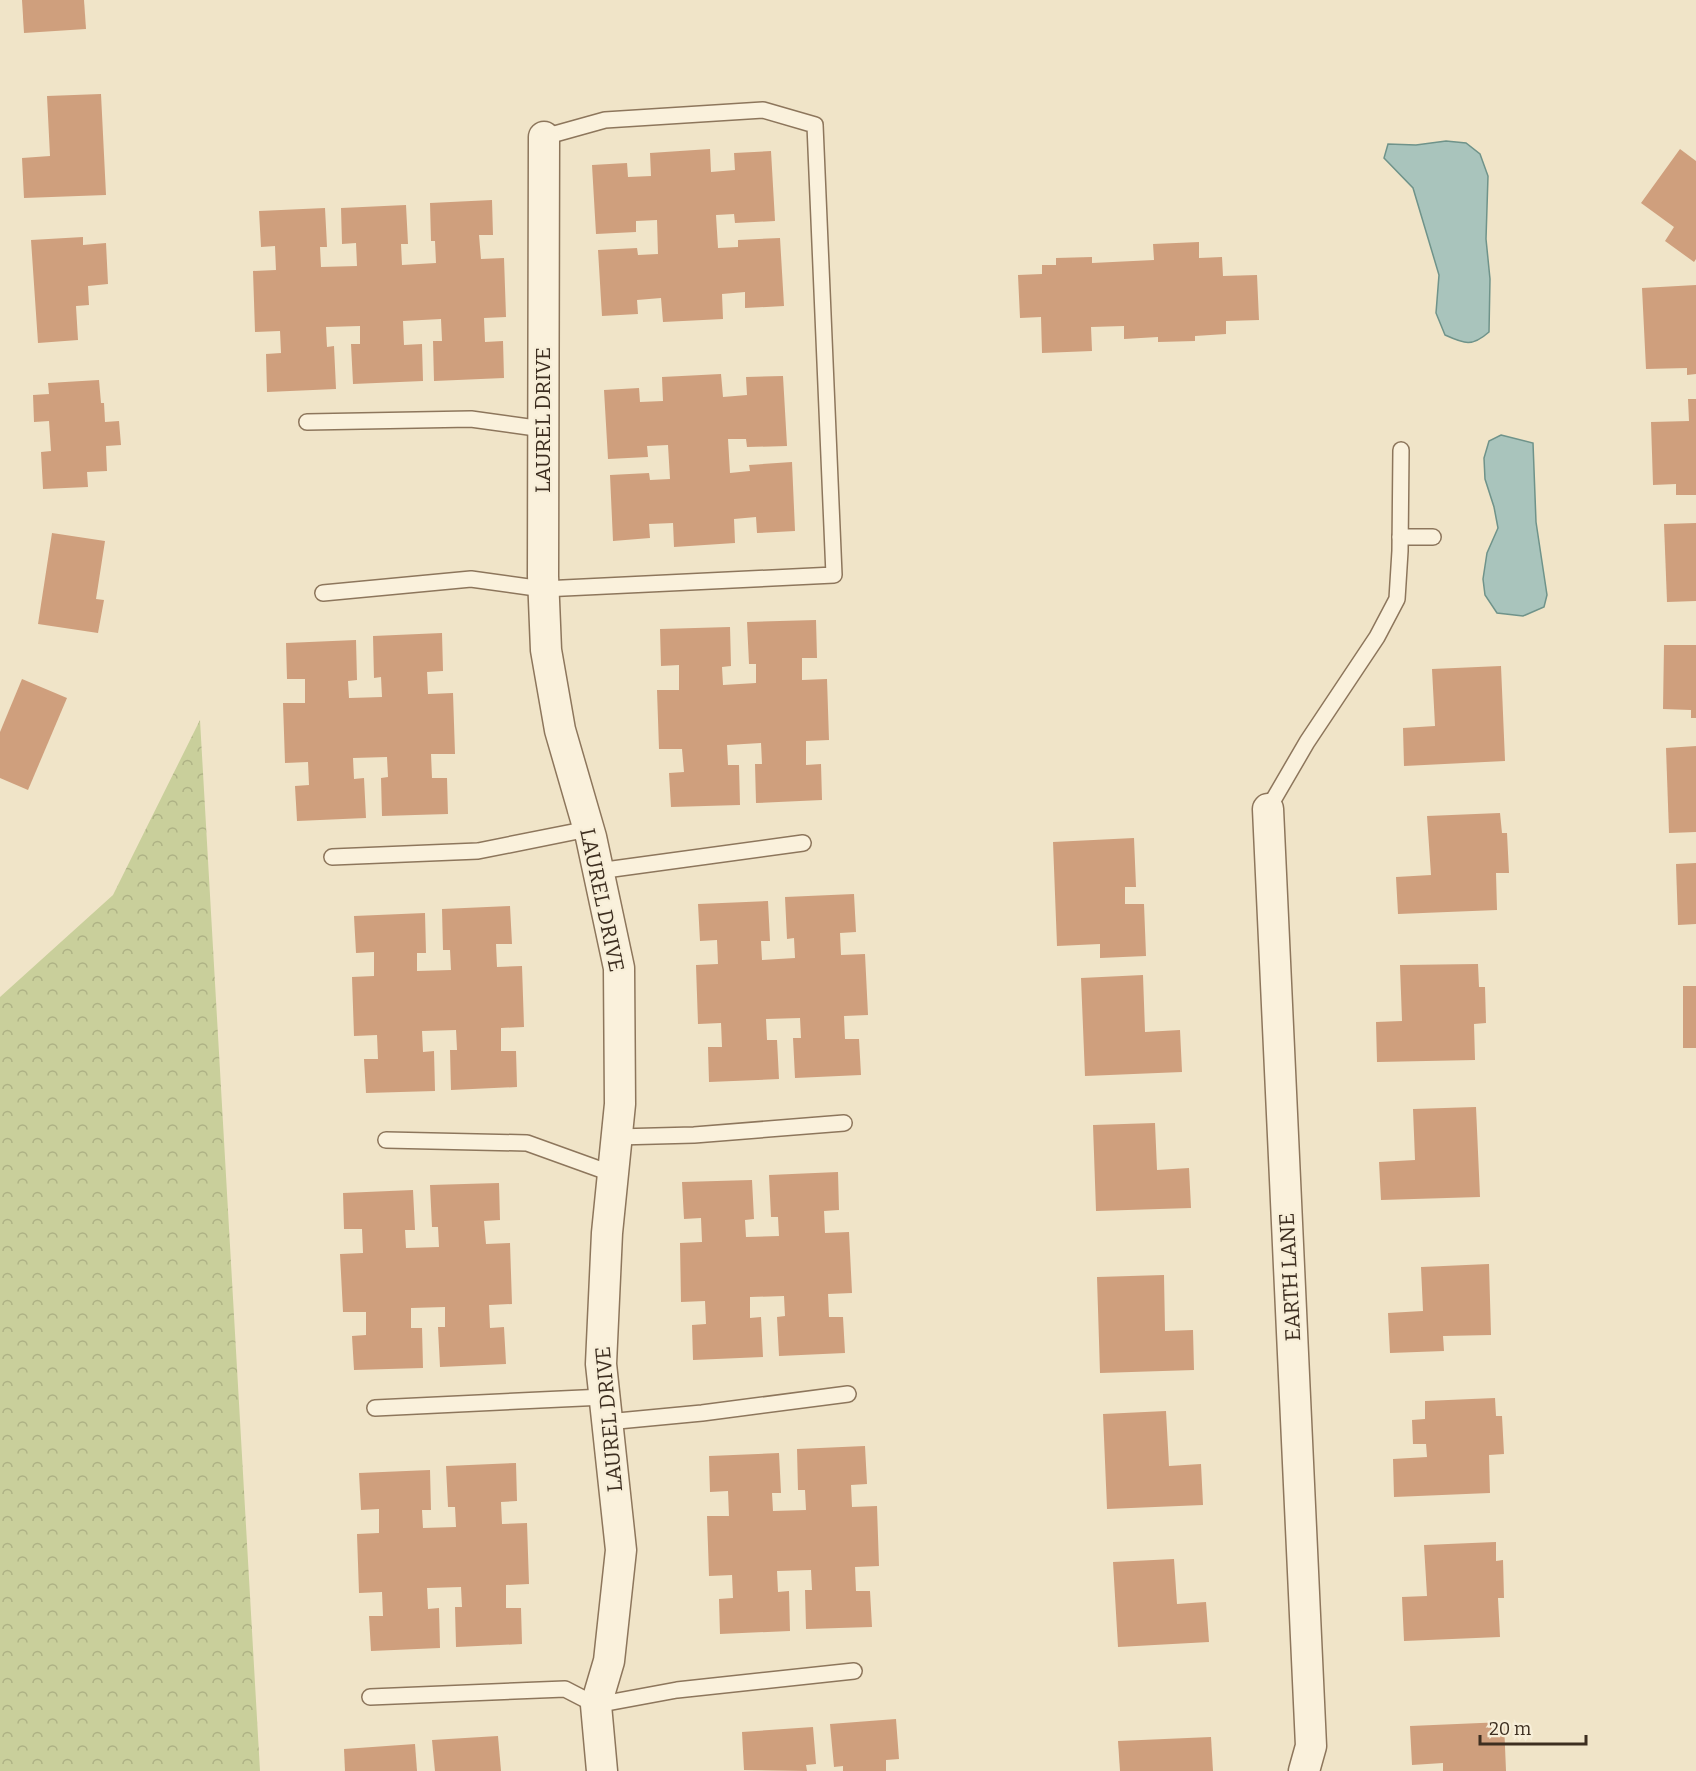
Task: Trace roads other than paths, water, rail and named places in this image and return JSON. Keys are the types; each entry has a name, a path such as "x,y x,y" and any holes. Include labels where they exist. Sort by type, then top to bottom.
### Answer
{"street":[{"name":"LAUREL DRIVE","path":"544,136 543,589 546,650 560,730 588,829 619,968 620,1104 607,1233 601,1364 621,1550 609,1661 596,1705 602,1771"},
{"name":"EARTH LANE","path":"1268,809 1312,1763"}],"lane":[{"path":"323,593 471,579 543,589 834,575 815,125 763,110 605,120 544,136"},
{"path":"307,422 471,419 543,429"},
{"path":"1268,809 1306,742 1377,637 1397,599 1401,450"},
{"path":"1400,537 1433,537"},
{"path":"332,857 478,850 588,829"},
{"path":"598,871 803,843"},
{"path":"617,1137 694,1135 844,1123"},
{"path":"386,1140 527,1143 613,1174"},
{"path":"375,1408 702,1413 848,1394"},
{"path":"370,1698 565,1689 596,1705 677,1690 854,1671"}],"water":[{"path":"1446,141 1466,143 1480,154 1488,176 1486,239 1490,279 1489,332 1473,342 1445,335 1436,313 1439,275 1413,188 1384,158 1388,144 1416,145"},
{"path":"1501,435 1533,443 1536,522 1547,595 1544,607 1523,616 1497,613 1485,595 1483,579 1487,553 1498,528 1485,479 1484,458 1489,441"}]}
